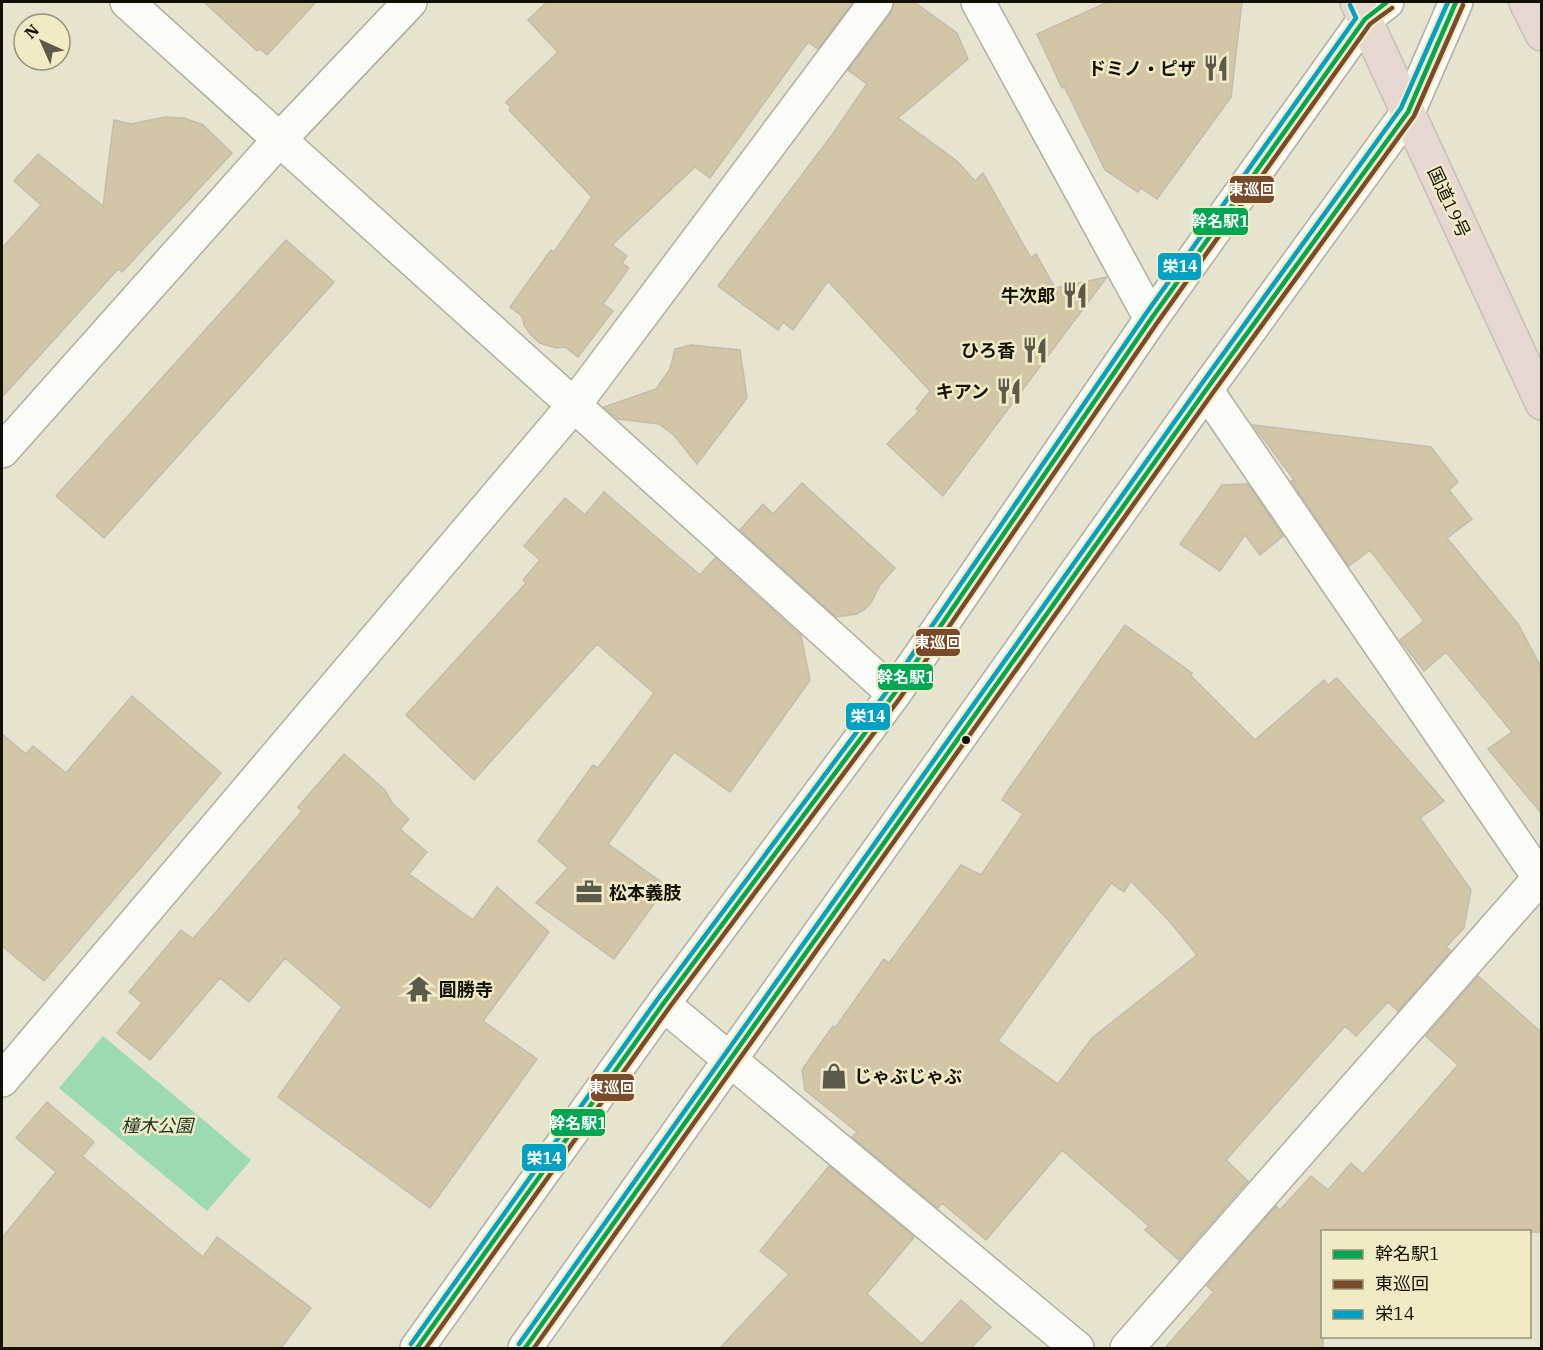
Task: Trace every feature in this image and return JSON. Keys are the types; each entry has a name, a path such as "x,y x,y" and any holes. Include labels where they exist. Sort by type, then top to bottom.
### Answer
{"highway":[{"path":"1526,2 1542,34"},
{"name":"国道19号","path":"1370,7 1408,112 1542,403"}],"street":[{"path":"127,2 894,694"},
{"path":"2,451 279,140 410,2"},
{"path":"2,1080 574,405 876,2"},
{"path":"978,2 1151,319"},
{"path":"525,1348 1206,390 1408,112 1456,2"},
{"path":"417,1348 663,1004 894,694 1151,319 1370,7"},
{"path":"1127,1348 1540,876 1206,390"},
{"path":"663,1004 1077,1348"}],"green space":[{"name":"橦木公園","path":"103,1036 251,1160 207,1211 59,1088"}],"building":[{"path":"204,2 316,2 267,55 260,49 257,51"},
{"path":"547,2 853,2 818,49 808,42 710,178 695,167 612,245 627,256 622,263 629,268 603,304 613,311 578,357 565,347 556,348 540,343 524,325 522,316 510,307 551,250 554,252 592,197 509,110 511,108 506,102 558,52 528,20"},
{"path":"894,2 914,2 957,33 968,59 898,118 957,161 975,181 983,173 1031,258 1036,254 1055,288 1107,277 943,496 887,444 919,411 916,409 930,391 828,281 793,330 783,322 778,330 718,286 832,135 867,84 848,70 891,13"},
{"path":"1108,2 1242,2 1231,97 1157,199 1141,188 1138,192 1105,170 1037,34"},
{"path":"165,117 184,118 203,125 232,153 122,272 118,269 2,397 2,248 41,205 14,181 38,154 103,206 114,120 131,124"},
{"path":"286,240 334,282 104,538 56,496"},
{"path":"691,345 740,350 747,398 697,464 674,435 659,424 618,419 604,407 656,389 670,369 675,349"},
{"path":"1253,425 1431,447 1458,482 1449,490 1472,519 1447,538 1518,624 1542,669 1542,814 1488,749 1512,732 1446,652 1424,671 1400,640 1424,621 1370,550 1349,566 1291,481 1295,481"},
{"path":"802,483 895,568 880,585 871,603 856,614 836,617 740,530 763,504 773,514"},
{"path":"1248,484 1283,536 1260,555 1245,535 1220,571 1180,544 1222,485"},
{"path":"604,492 700,575 715,558 801,636 810,680 730,792 674,752 608,844 667,886 614,959 536,903 568,868 538,841 593,765 598,768 654,693 597,644 474,780 406,715 526,583 523,580 540,560 524,546 565,498 585,515"},
{"path":"1125,625 1192,673 1191,676 1255,740 1324,680 1328,685 1337,678 1444,801 1420,818 1471,890 1464,928 1446,947 1451,951 1398,1011 1388,1002 1356,1036 1345,1026 1226,1160 1248,1181 1179,1260 1145,1230 1149,1226 1062,1150 986,1240 942,1203 938,1208 852,1137 857,1132 805,1090 802,1070 884,959 889,963 961,865 981,875 1023,814 1002,800","holes":["1131,881 1171,923 1197,955 1092,1038 1058,1084 998,1041 1111,883 1124,892"]},
{"path":"132,696 221,773 44,981 2,946 2,734 26,754 33,746 66,773"},
{"path":"344,754 385,790 393,804 409,819 400,829 427,852 409,874 473,920 497,887 549,932 483,1021 537,1059 430,1208 278,1097 342,1007 285,958 249,1002 220,978 150,1060 117,1033 142,1003 129,992 181,930 193,939 302,811 298,807"},
{"path":"1478,976 1542,1033 1542,1232 1531,1232 1531,1230 1321,1230 1321,1338 1323,1338 1323,1348 1165,1348 1214,1292 1207,1286 1276,1206 1280,1210 1311,1176 1328,1190 1351,1163 1363,1174 1458,1065 1426,1036"},
{"path":"47,1102 94,1142 82,1156 203,1257 217,1237 311,1308 281,1348 2,1348 2,1238 56,1172 16,1138"},
{"path":"829,1166 914,1237 867,1294 922,1344 961,1300 991,1327 971,1348 720,1348 789,1274 760,1251"}],"transit line":[{"name":"幹名駅1","path":"417,1348 663,1004 894,694 1151,319 1365,19 1387,2"},
{"name":"栄14","path":"519,1344 1200,386 1401,108 1448,2"},
{"name":"幹名駅1","path":"525,1348 1206,390 1408,112 1456,2"},
{"name":"栄14","path":"411,1344 657,1000 888,690 1145,315 1356,18 1350,5"},
{"name":"東巡回","path":"534,1348 1212,394 1414,116 1463,5"},
{"name":"東巡回","path":"426,1348 669,1008 900,698 1157,323 1370,24 1392,8"}],"place":[{"name":"ドミノ・ピザ","path":"1216,68"},
{"name":"牛次郎","path":"1075,295"},
{"name":"ひろ香","path":"1035,350"},
{"name":"キアン","path":"1009,391"},
{"name":"松本義肢","path":"589,892"},
{"name":"圓勝寺","path":"419,989"},
{"name":"じゃぶじゃぶ","path":"834,1076"}]}
